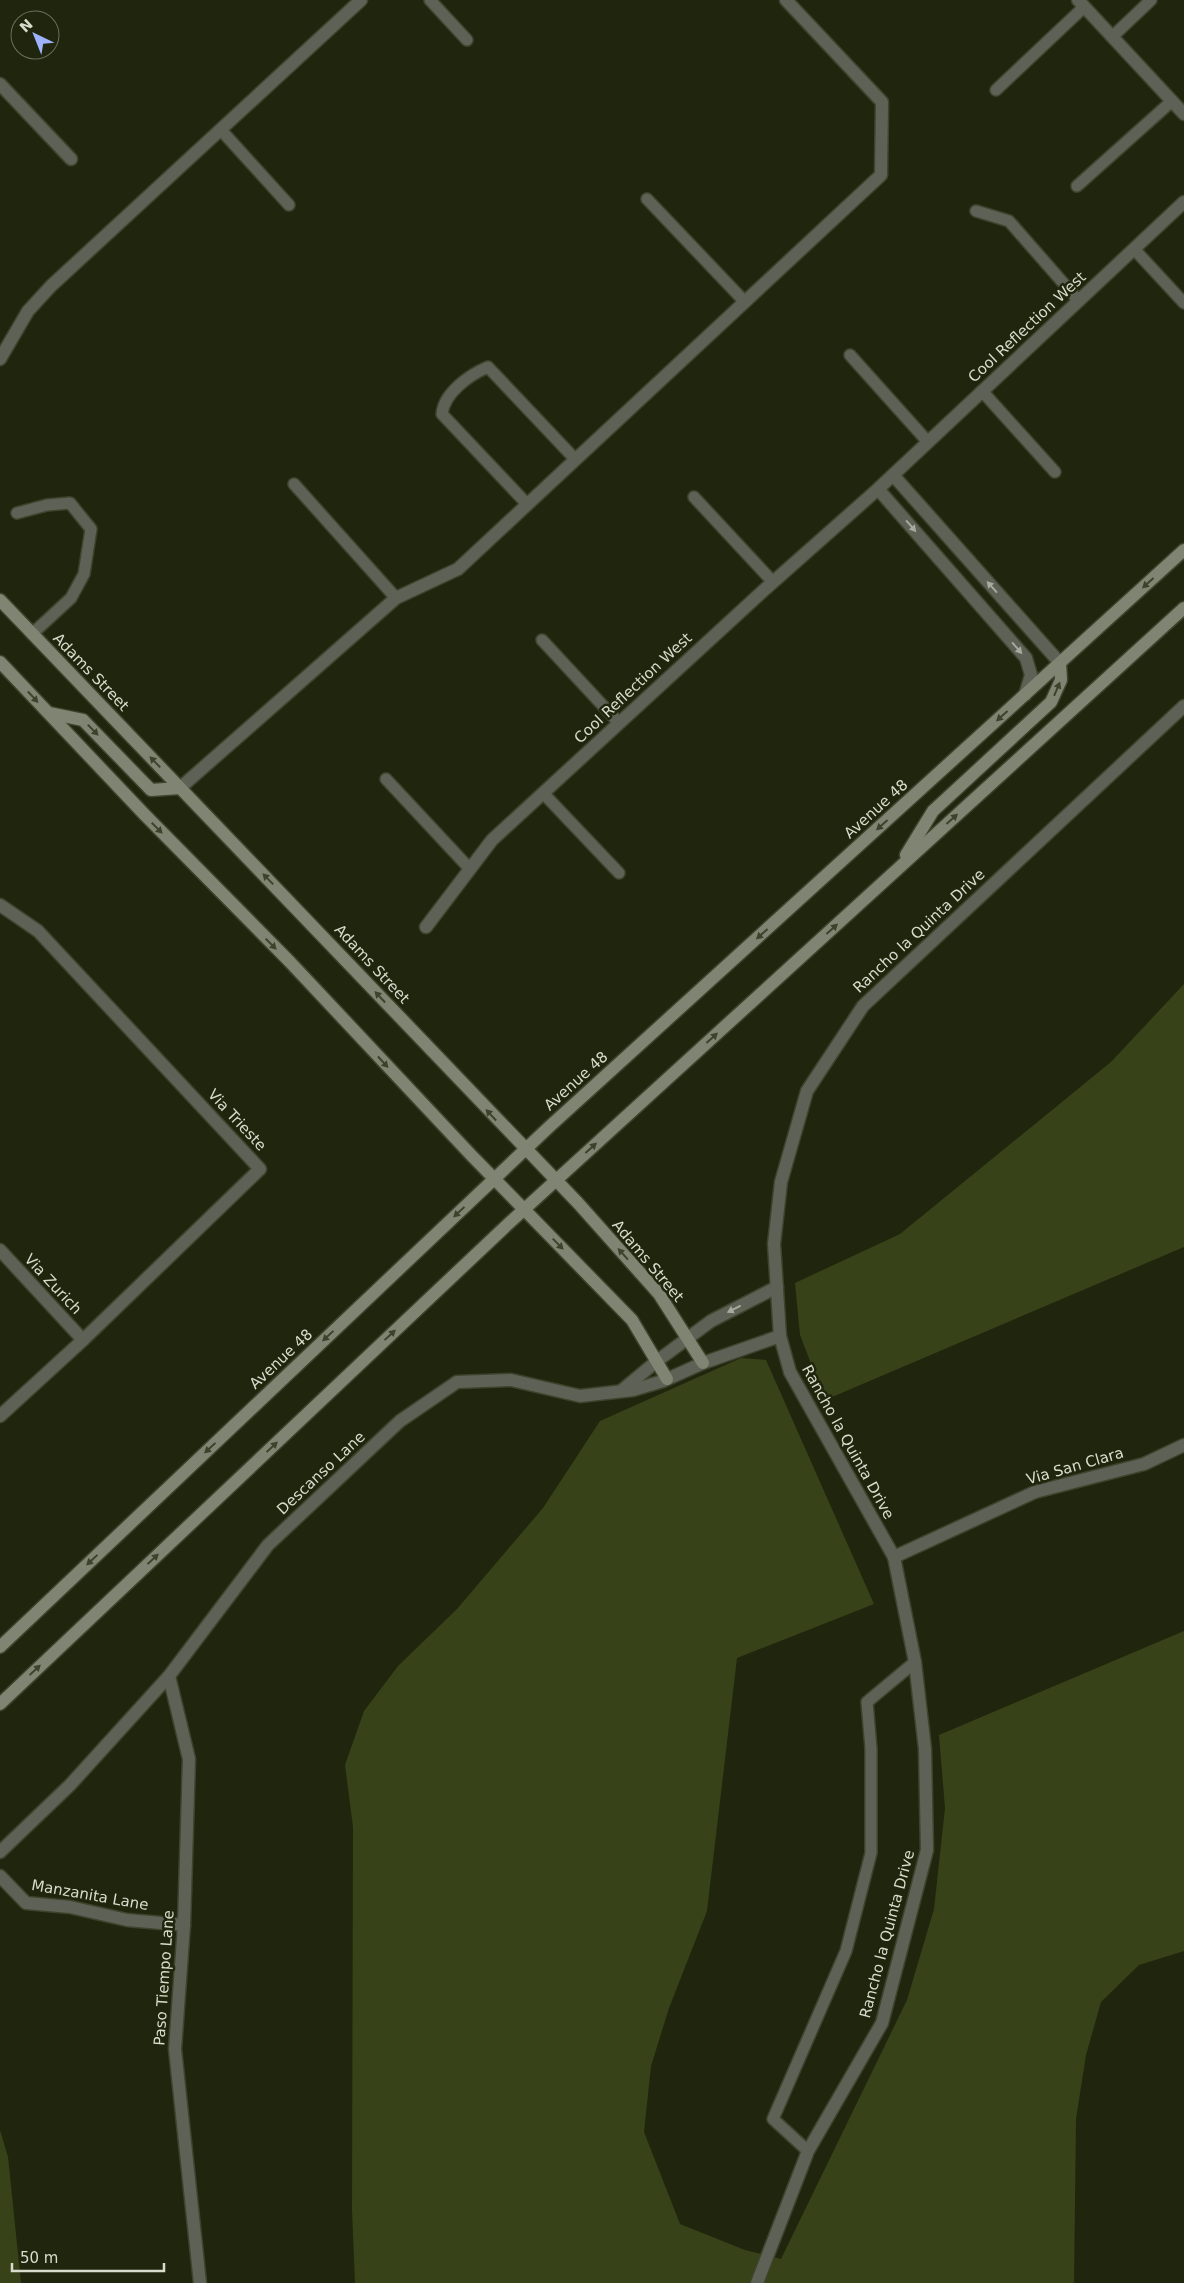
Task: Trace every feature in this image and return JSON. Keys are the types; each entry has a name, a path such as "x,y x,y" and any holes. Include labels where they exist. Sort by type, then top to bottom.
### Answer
{"main road":[{"name":"Avenue 48","path":"0,1647 494,1179 1184,550"},
{"name":"Adams Street","path":"0,600 555,1180 659,1294 703,1363"},
{"path":"0,1704 555,1180 1184,608"},
{"path":"0,662 290,962 494,1179 632,1320 667,1379"},
{"path":"898,868 933,811 1051,702 1061,680 1060,663"},
{"path":"48,713 83,720 151,790 180,788"}],"street":[{"path":"0,359 28,311 51,286 361,0"},
{"path":"180,788 396,598 458,569 881,175 882,102 786,0"},
{"path":"1081,3 1184,114"},
{"path":"0,84 71,159"},
{"name":"Cool Reflection West","path":"426,927 492,840 773,582 878,489 1184,202"},
{"path":"892,475 1060,663"},
{"path":"878,489 1026,658 1030,675 1025,695"},
{"name":"Rancho la Quinta Drive","path":"757,2283 808,2151 882,2023 927,1850 925,1749 915,1662 894,1556 790,1372 780,1336 774,1244 781,1182 807,1092 863,1006 1184,706"},
{"name":"Via Trieste","path":"0,905 38,931 260,1169 83,1340 0,1416"},
{"name":"Via Zurich","path":"0,1250 83,1340"},
{"path":"621,1391 657,1361 711,1321 777,1287"},
{"name":"Descanso Lane","path":"0,1852 70,1785 169,1676 268,1545 400,1421 457,1382 511,1380 580,1396 621,1391 667,1379 703,1363 780,1336"},
{"name":"Via San Clara","path":"894,1556 1035,1492 1144,1464 1184,1445"},
{"name":"Paso Tiempo Lane","path":"169,1676 189,1759 184,1925 175,2049 200,2283"},
{"name":"Manzanita Lane","path":"0,1876 26,1902 70,1907 127,1920 184,1925"}],"lane":[{"path":"430,0 467,40"},
{"path":"1112,37 1150,0"},
{"path":"996,90 1081,3"},
{"path":"1077,186 1172,101"},
{"path":"221,130 289,205"},
{"path":"648,198 745,302"},
{"path":"976,212 1009,221 1079,300"},
{"path":"1134,249 1184,303"},
{"path":"850,356 928,442"},
{"path":"527,504 442,414 443,405 472,374 488,366 575,459"},
{"path":"982,391 1055,472"},
{"path":"294,484 396,598"},
{"path":"694,497 773,582"},
{"path":"17,513 47,505 70,503 91,529 84,574 71,598 32,634"},
{"path":"542,640 619,723"},
{"path":"386,779 470,869"},
{"path":"544,793 619,873"},
{"path":"808,2151 773,2119 846,1951 871,1853 871,1749 867,1702 915,1662"}],"green space":[{"path":"1184,984 1184,1247 825,1400 800,1335 795,1283 900,1234 1111,1062"},
{"path":"741,1358 766,1360 874,1604 737,1658 707,1911 669,2008 651,2066 644,2132 680,2224 745,2250 781,2259 907,2000 934,1909 945,1808 939,1735 1184,1631 1184,1951 1139,1965 1101,2002 1086,2055 1076,2119 1074,2283 355,2283 352,2210 353,1827 345,1765 364,1711 398,1666 457,1609 543,1508 600,1421"},
{"path":"0,2130 8,2157 21,2283 0,2283"}]}
